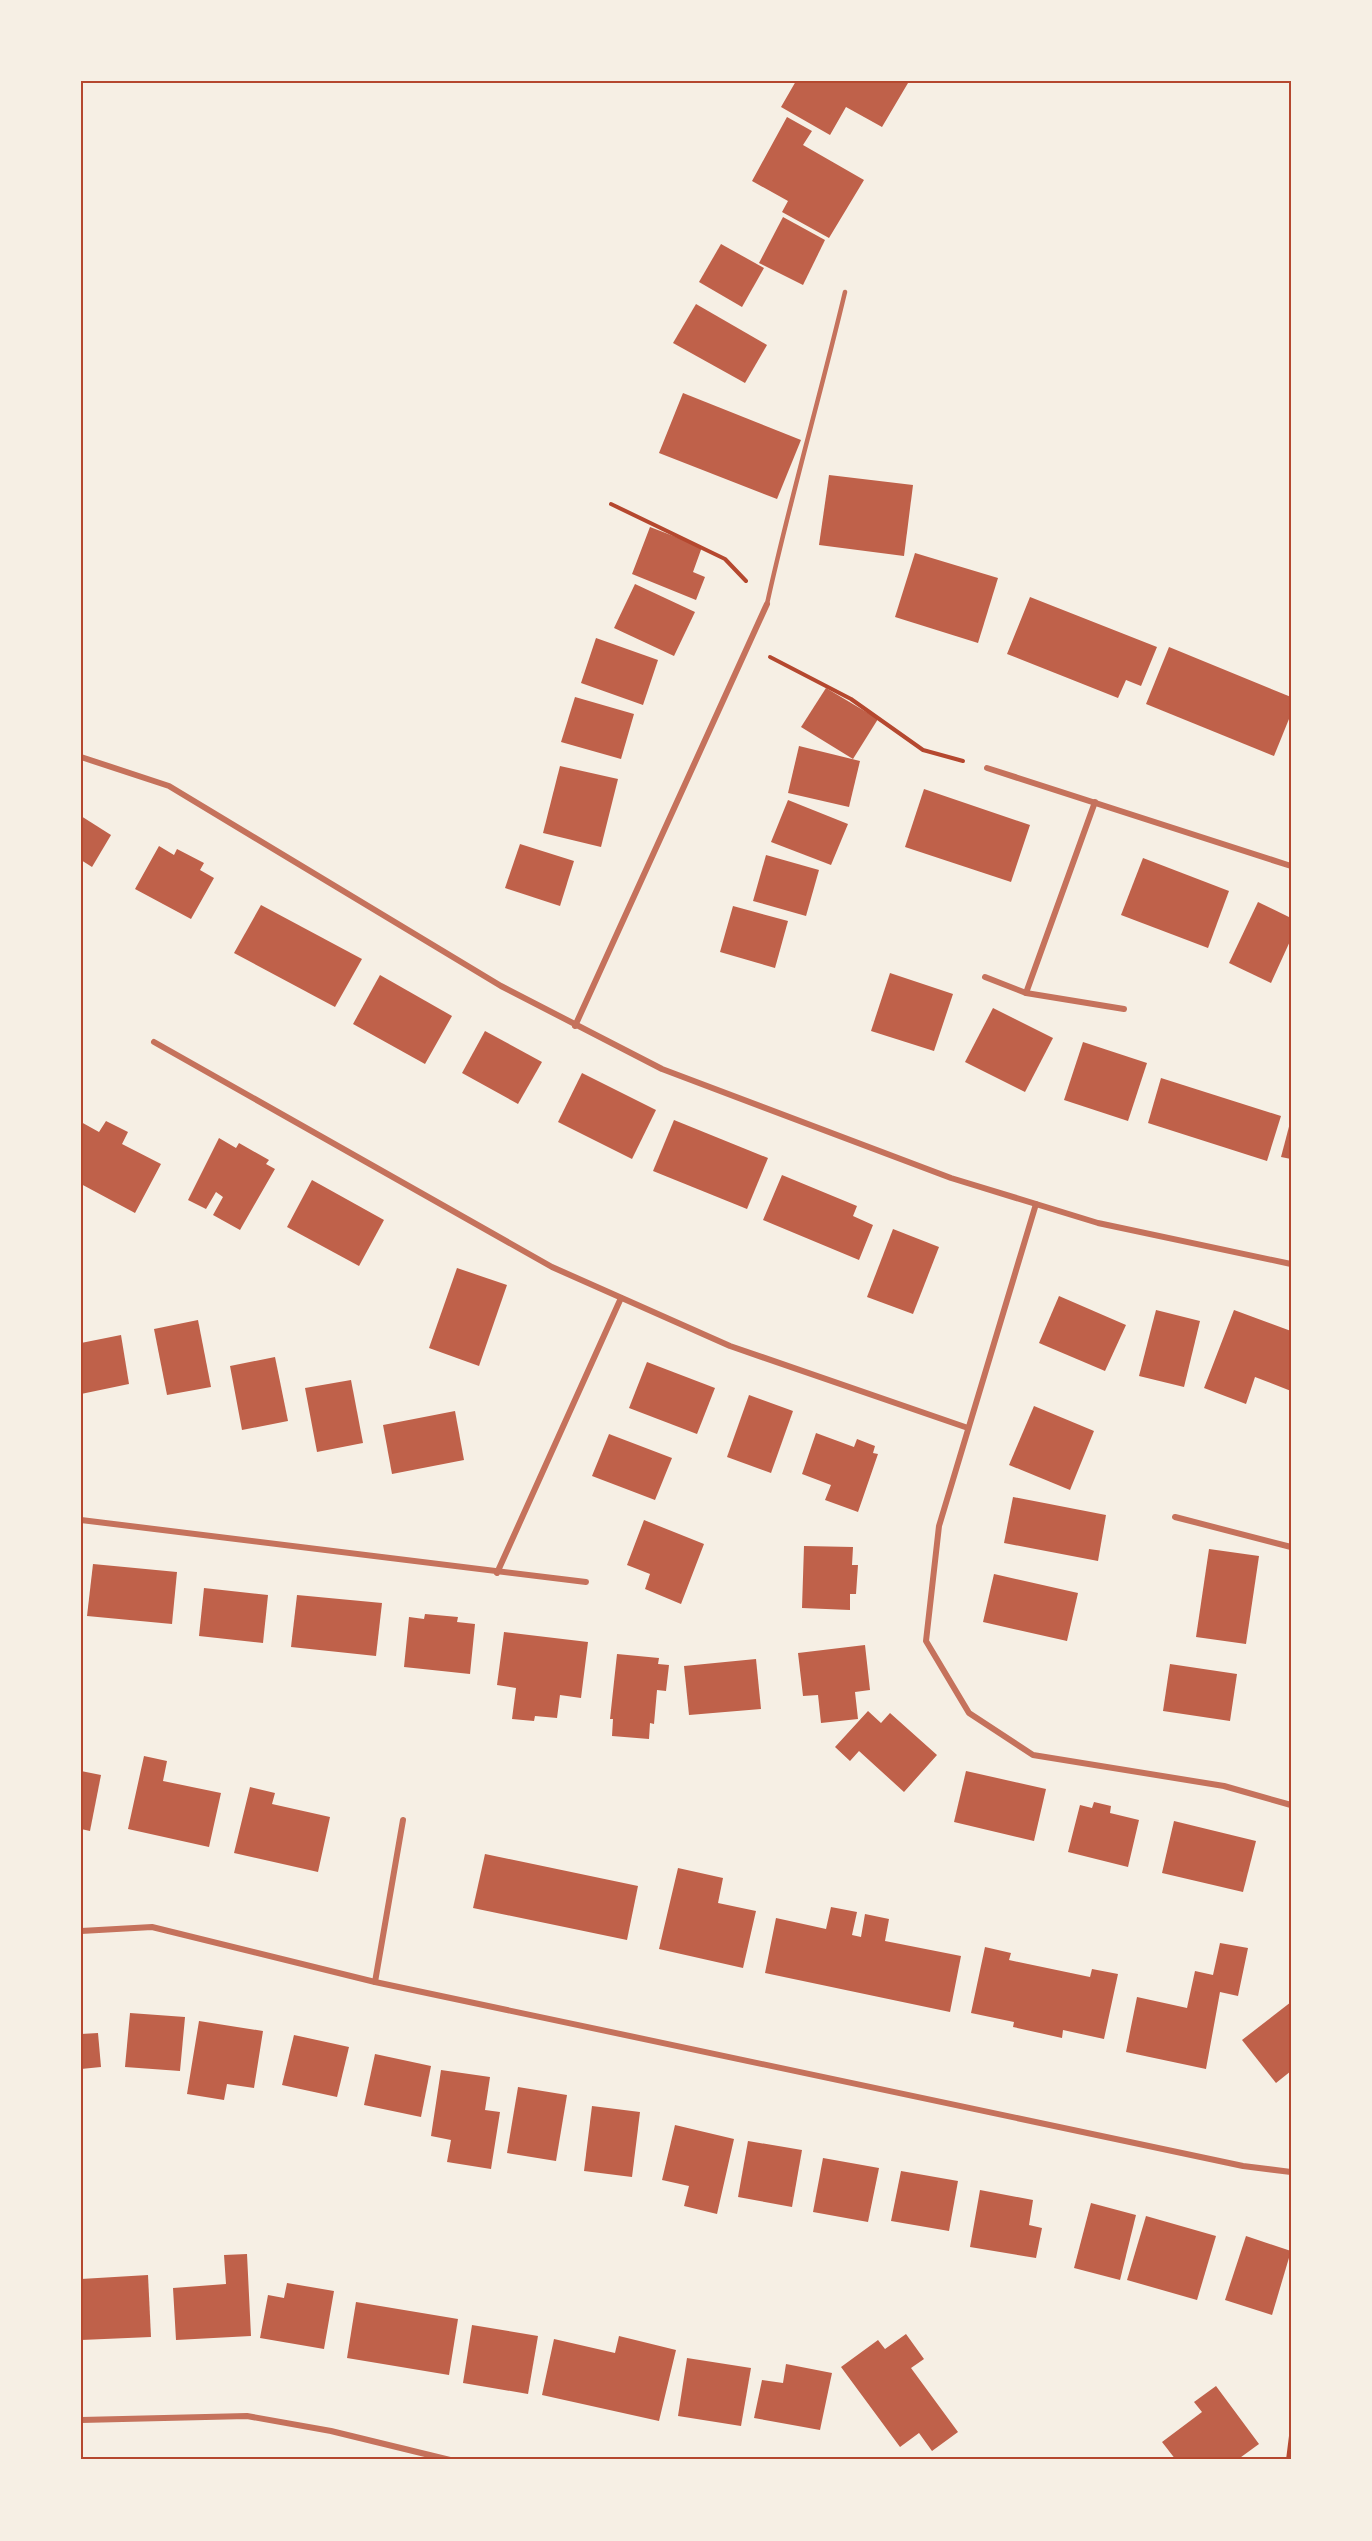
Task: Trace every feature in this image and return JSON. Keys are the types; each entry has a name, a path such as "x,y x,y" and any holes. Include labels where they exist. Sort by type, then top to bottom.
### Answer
{"street":[{"path":"575,1026 767,604"},
{"path":"81,757 169,786 501,986 575,1026 673,1073 951,1178 1098,1223 1291,1264"},
{"path":"987,768 1291,866"},
{"path":"1026,993 1095,802"},
{"path":"985,977 1026,993 1124,1009"},
{"path":"154,1042 552,1268 730,1346 968,1428"},
{"path":"1036,1204 939,1526 926,1641 969,1713 1033,1755 1224,1786 1291,1805"},
{"path":"497,1573 621,1298"},
{"path":"1175,1518 1291,1546"},
{"path":"81,1520 497,1573 586,1582"},
{"path":"375,1982 403,1821"},
{"path":"81,1931 152,1926 375,1982 1243,2166 1291,2172"},
{"path":"81,2420 247,2416 331,2431 450,2460"}],"lane":[{"path":"767,604 781,538 823,386 844,292"}],"path":[{"path":"611,504 725,559 767,604"},
{"path":"748,645 851,699 923,750 987,768"},
{"path":"1288,2460 1291,2436"}],"building":[{"path":"796,81 905,81 908,83 882,127 846,107 830,135 781,107"},
{"path":"787,117 812,131 803,145 864,180 829,238 782,212 788,201 752,181"},
{"path":"783,217 825,240 803,285 759,263"},
{"path":"721,244 764,268 742,307 699,282"},
{"path":"696,304 767,345 745,383 673,343"},
{"path":"683,393 801,440 777,499 659,453"},
{"path":"829,475 913,485 904,556 819,545"},
{"path":"650,527 702,547 693,572 705,577 696,600 632,574"},
{"path":"915,553 998,578 978,643 895,617"},
{"path":"635,584 695,612 674,656 614,628"},
{"path":"1030,597 1157,647 1141,686 1126,680 1118,698 1007,654"},
{"path":"596,638 658,660 643,705 581,683"},
{"path":"1169,647 1291,697 1291,714 1274,756 1146,704"},
{"path":"826,688 878,719 853,759 801,727"},
{"path":"575,697 634,714 621,759 561,742"},
{"path":"799,746 860,761 849,807 788,793"},
{"path":"560,766 618,779 601,847 543,833"},
{"path":"924,789 1030,825 1011,882 905,847"},
{"path":"788,800 848,824 831,865 771,842"},
{"path":"81,816 111,835 92,867 81,860"},
{"path":"520,844 574,861 560,906 505,888"},
{"path":"159,846 174,855 177,849 204,863 200,870 214,878 191,919 135,889"},
{"path":"766,855 819,870 806,916 753,901"},
{"path":"1143,858 1229,891 1208,948 1121,915"},
{"path":"1258,902 1291,918 1291,939 1271,983 1229,963"},
{"path":"261,905 362,959 335,1007 234,953"},
{"path":"733,906 788,921 775,968 720,952"},
{"path":"890,973 953,994 934,1051 871,1031"},
{"path":"380,975 452,1016 425,1064 353,1024"},
{"path":"993,1008 1053,1038 1025,1092 965,1062"},
{"path":"485,1031 542,1062 518,1104 462,1073"},
{"path":"1083,1042 1147,1063 1128,1121 1064,1100"},
{"path":"582,1073 656,1110 632,1159 558,1122"},
{"path":"1161,1078 1281,1116 1267,1161 1148,1123"},
{"path":"1291,1119 1291,1159 1281,1157"},
{"path":"674,1120 768,1158 747,1209 653,1171"},
{"path":"106,1121 128,1132 122,1144 161,1164 135,1213 81,1184 81,1122 99,1132"},
{"path":"219,1138 236,1148 239,1143 269,1160 266,1164 275,1169 240,1230 213,1215 223,1197 216,1192 206,1209 188,1200"},
{"path":"782,1175 857,1206 853,1216 873,1225 859,1260 763,1220"},
{"path":"312,1180 384,1220 359,1266 287,1227"},
{"path":"893,1229 939,1247 913,1314 867,1297"},
{"path":"457,1268 507,1285 479,1366 429,1348"},
{"path":"1059,1296 1126,1325 1105,1371 1039,1343"},
{"path":"1156,1310 1200,1321 1184,1387 1139,1376"},
{"path":"1234,1310 1291,1331 1291,1391 1255,1377 1246,1404 1204,1388"},
{"path":"198,1320 211,1387 167,1395 154,1329"},
{"path":"121,1335 129,1384 81,1394 81,1343"},
{"path":"275,1357 288,1421 242,1430 230,1366"},
{"path":"647,1362 715,1388 697,1434 629,1408"},
{"path":"351,1380 363,1443 317,1452 305,1388"},
{"path":"749,1395 793,1411 771,1473 727,1457"},
{"path":"1034,1406 1094,1431 1070,1490 1009,1465"},
{"path":"455,1411 464,1460 392,1474 383,1425"},
{"path":"816,1433 854,1447 857,1439 875,1446 873,1453 878,1454 858,1512 825,1500 831,1485 802,1474"},
{"path":"609,1434 672,1458 655,1500 592,1476"},
{"path":"1013,1497 1106,1515 1098,1561 1004,1543"},
{"path":"644,1520 704,1544 681,1604 645,1589 650,1574 627,1565"},
{"path":"804,1546 853,1547 852,1565 858,1565 856,1594 850,1594 850,1610 802,1608"},
{"path":"1209,1549 1259,1556 1246,1644 1196,1637"},
{"path":"93,1564 177,1572 172,1624 87,1616"},
{"path":"994,1574 1078,1593 1067,1641 983,1622"},
{"path":"204,1588 268,1595 263,1643 199,1636"},
{"path":"297,1595 382,1603 376,1656 291,1647"},
{"path":"425,1614 458,1617 457,1622 475,1624 470,1674 404,1667 409,1617 424,1619"},
{"path":"504,1632 588,1642 581,1698 560,1695 557,1718 535,1716 534,1721 512,1719 516,1688 497,1685"},
{"path":"865,1645 870,1690 855,1692 858,1719 821,1723 818,1695 803,1696 798,1653"},
{"path":"617,1654 659,1658 658,1664 669,1665 666,1691 657,1690 654,1724 650,1723 649,1739 612,1736 613,1719 610,1719"},
{"path":"756,1659 761,1709 689,1715 684,1666"},
{"path":"1170,1664 1237,1674 1230,1721 1163,1711"},
{"path":"868,1711 881,1723 890,1713 937,1755 904,1792 859,1751 850,1761 835,1747"},
{"path":"144,1756 167,1761 163,1781 221,1793 209,1847 128,1829"},
{"path":"81,1771 101,1775 90,1831 81,1829"},
{"path":"966,1771 1046,1789 1034,1841 954,1822"},
{"path":"250,1787 275,1793 272,1804 330,1817 318,1872 234,1853"},
{"path":"1094,1802 1111,1806 1110,1813 1139,1820 1128,1867 1068,1852 1080,1805 1092,1808"},
{"path":"1174,1821 1256,1841 1243,1892 1162,1873"},
{"path":"485,1854 638,1886 627,1940 473,1908"},
{"path":"678,1868 723,1878 718,1903 756,1911 743,1968 659,1949"},
{"path":"831,1907 857,1912 852,1935 861,1937 865,1914 889,1919 885,1941 961,1956 950,2012 765,1973 776,1918 826,1929"},
{"path":"1220,1943 1248,1948 1238,1996 1220,1992 1206,2069 1126,2052 1137,1997 1187,2008 1195,1971 1213,1975"},
{"path":"985,1947 1011,1953 1009,1960 1090,1977 1092,1969 1118,1974 1104,2039 1063,2030 1062,2038 1013,2027 1014,2022 971,2013"},
{"path":"1291,2002 1291,2071 1276,2083 1242,2040"},
{"path":"130,2013 185,2017 180,2071 125,2067"},
{"path":"199,2021 263,2031 254,2088 227,2084 224,2100 187,2094"},
{"path":"98,2033 101,2067 81,2069 81,2034"},
{"path":"294,2035 349,2047 337,2097 282,2085"},
{"path":"375,2054 431,2066 421,2117 364,2105"},
{"path":"441,2070 490,2077 485,2110 500,2112 491,2169 447,2162 451,2140 431,2136"},
{"path":"518,2087 567,2095 556,2161 507,2153"},
{"path":"592,2106 640,2112 632,2177 584,2171"},
{"path":"675,2125 734,2139 717,2214 684,2206 689,2186 662,2180"},
{"path":"748,2141 802,2150 792,2207 738,2197"},
{"path":"823,2158 879,2168 868,2222 813,2212"},
{"path":"901,2171 958,2181 949,2231 891,2221"},
{"path":"980,2190 1033,2200 1029,2225 1042,2228 1036,2258 970,2247"},
{"path":"1091,2203 1136,2215 1120,2280 1074,2268"},
{"path":"1146,2216 1216,2236 1197,2300 1127,2280"},
{"path":"1246,2236 1291,2251 1272,2315 1225,2300"},
{"path":"247,2254 251,2336 176,2340 173,2288 226,2284 224,2255"},
{"path":"148,2275 151,2337 81,2340 81,2279"},
{"path":"287,2283 334,2291 324,2349 260,2338 268,2295 284,2298"},
{"path":"356,2302 458,2319 449,2375 347,2358"},
{"path":"472,2325 538,2336 528,2394 463,2383"},
{"path":"906,2334 924,2359 911,2368 958,2432 932,2451 919,2433 900,2447 841,2367 878,2340 885,2349"},
{"path":"619,2336 676,2350 659,2421 542,2395 554,2339 615,2353"},
{"path":"687,2358 751,2368 741,2426 678,2416"},
{"path":"786,2364 832,2373 820,2430 754,2418 762,2380 783,2383"},
{"path":"1216,2386 1259,2444 1237,2460 1176,2460 1162,2442 1202,2412 1194,2402"}]}
